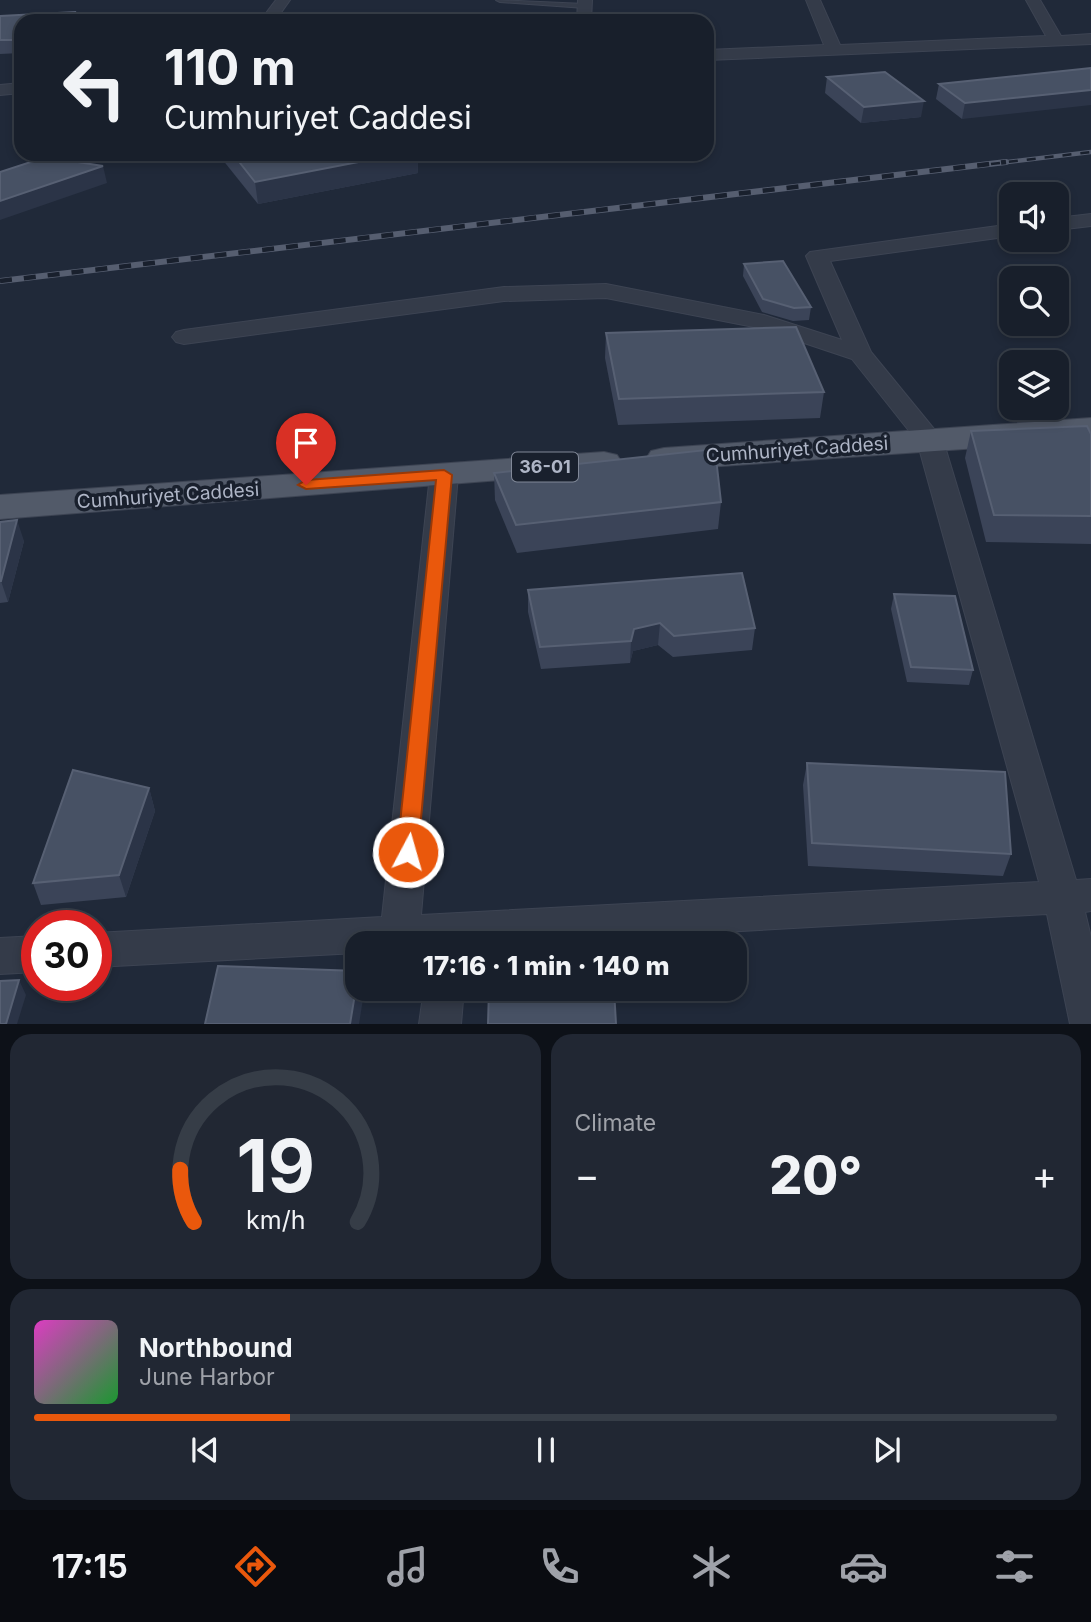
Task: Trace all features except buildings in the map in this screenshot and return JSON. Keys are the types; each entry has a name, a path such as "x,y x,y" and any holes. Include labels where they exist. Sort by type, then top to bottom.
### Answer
{"main road":[{"name":"Cumhuriyet Caddesi","path":"0,507 1091,429"}],"street":[{"path":"272,14 283,0"},
{"path":"813,0 834,50"},
{"path":"1033,0 1056,40"},
{"path":"714,55 1091,39"},
{"path":"1069,223 1091,220"},
{"path":"999,232 817,256 860,354 930,440 1076,896 1091,1024"},
{"path":"184,337 504,294 606,291 764,322 860,354"},
{"path":"400,931 444,475"},
{"path":"541,931 1076,896"},
{"path":"112,949 345,936"},
{"path":"0,956 21,955"},
{"path":"440,1024 443,1001"}],"lane":[{"path":"500,0 585,9"}],"railway":[{"path":"991,164 1091,152"},
{"path":"0,281 1006,162"}],"route":[{"path":"306,485 444,475 408,852"}]}
